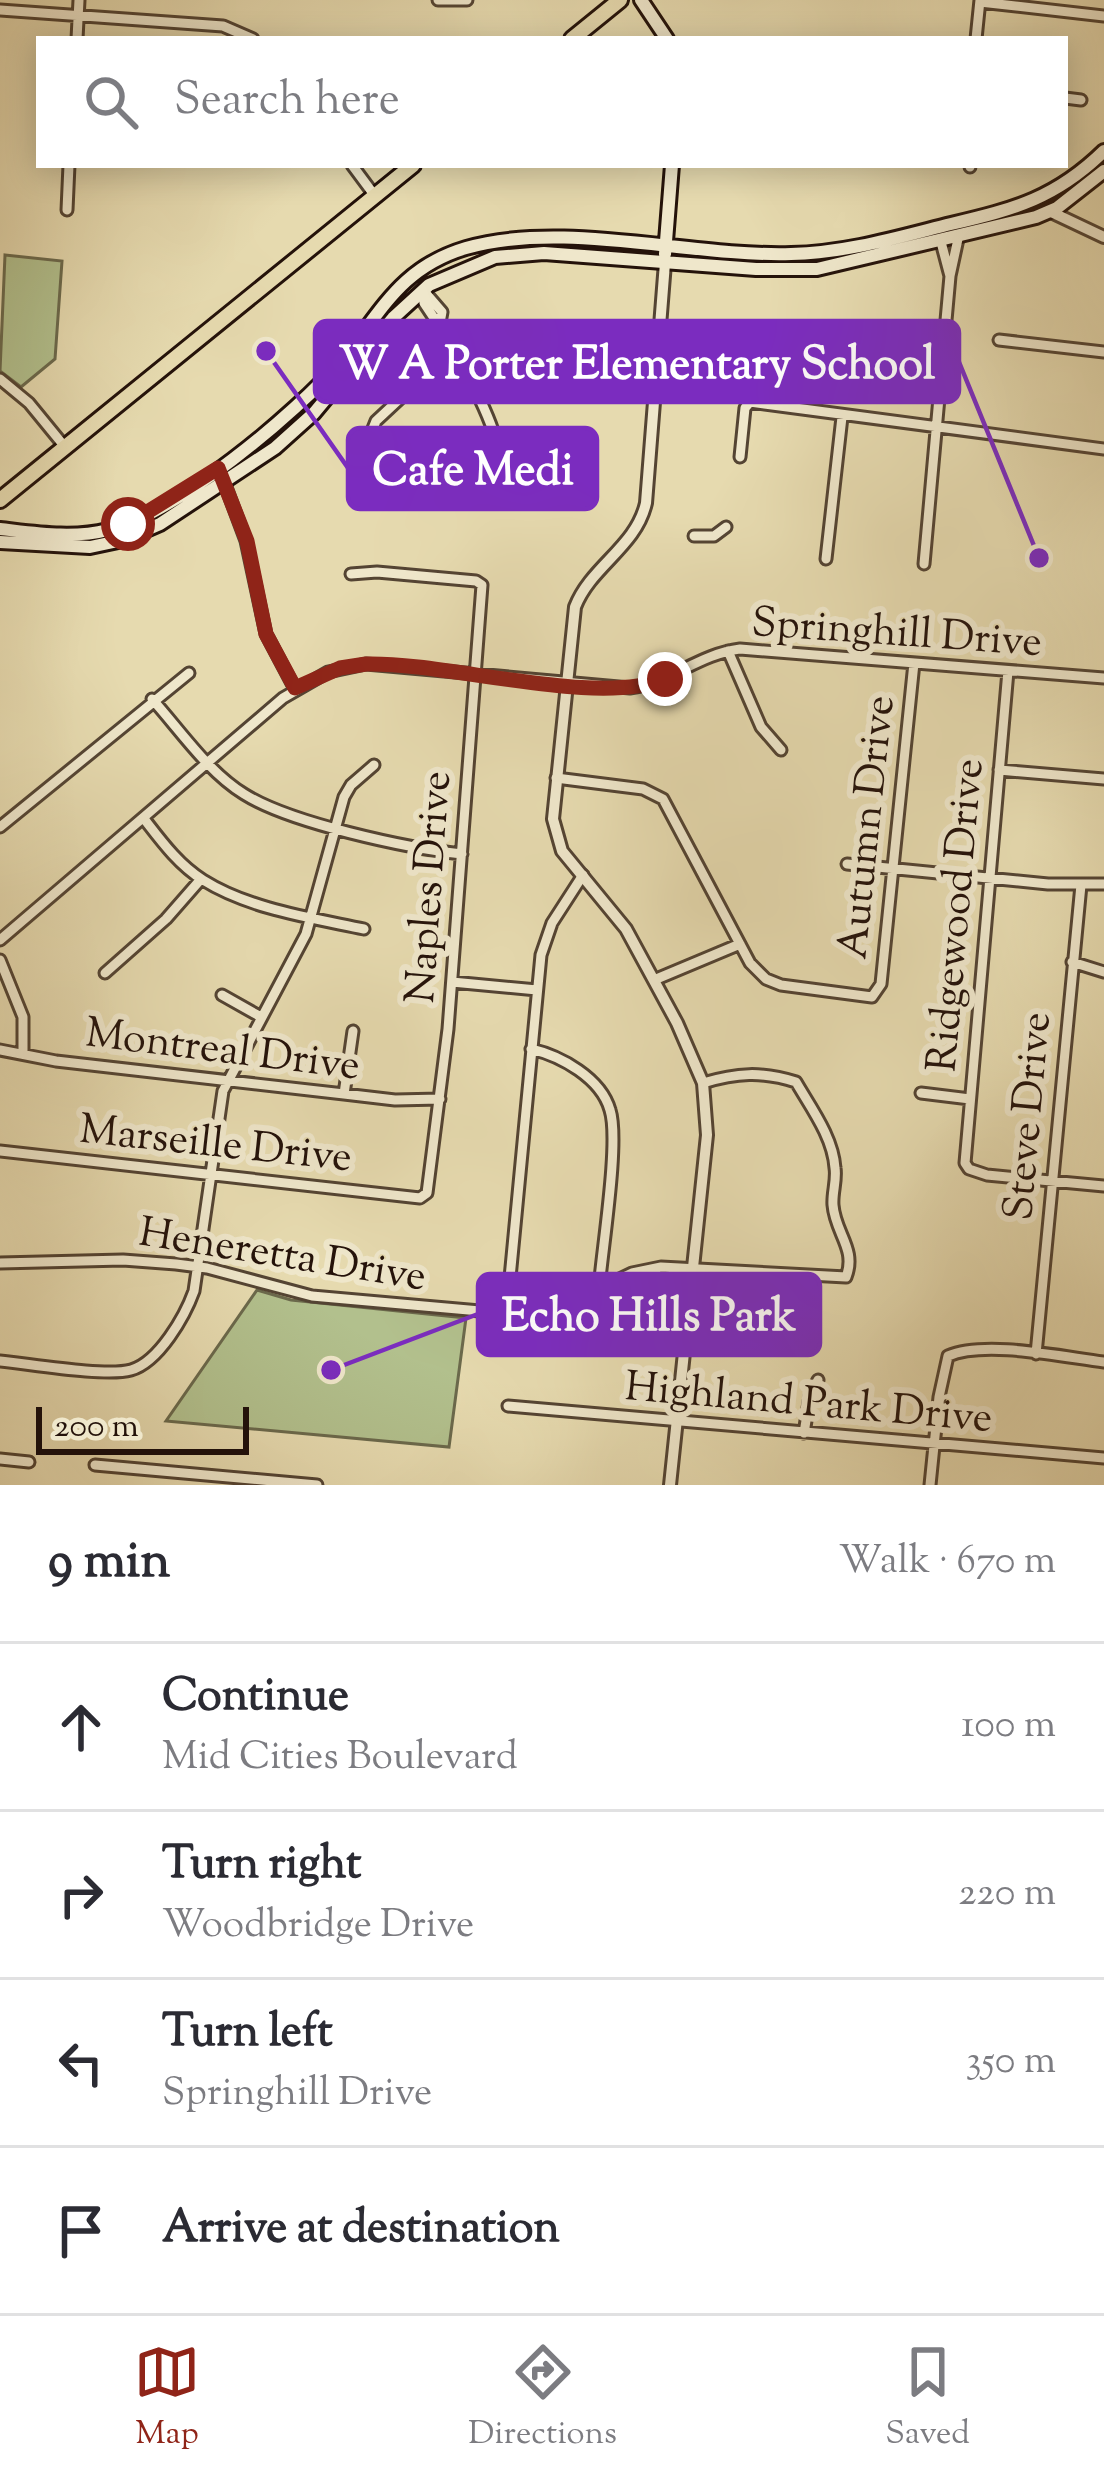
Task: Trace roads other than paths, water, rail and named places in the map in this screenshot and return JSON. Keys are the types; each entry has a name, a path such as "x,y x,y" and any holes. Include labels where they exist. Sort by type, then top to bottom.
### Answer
{"main road":[{"path":"576,36 620,0"},
{"path":"641,0 653,8 666,36"},
{"path":"0,529 65,536 109,530 142,518 274,448 314,413 393,318 423,290 495,257 559,246 816,253 1004,212 1043,198 1104,151"},
{"path":"0,500 409,168"},
{"path":"665,262 672,168"},
{"path":"1049,212 1056,197 1080,181 1085,169"},
{"path":"0,542 68,549 123,540 160,524 285,418 340,362 379,307 411,277 466,248 521,238 665,262 817,268 958,238 1049,212 1104,171"},
{"path":"816,253 817,268"},
{"path":"411,277 423,290"}],"street":[{"path":"76,36 79,0"},
{"path":"438,0 467,0"},
{"path":"976,36 980,1 1069,6 1104,16"},
{"path":"0,10 223,26 246,36"},
{"path":"1068,98 1082,100"},
{"path":"67,209 69,168"},
{"path":"354,168 375,196"},
{"path":"1049,212 1104,237"},
{"path":"924,564 950,276 958,238"},
{"path":"941,242 950,276"},
{"path":"665,262 643,518 581,592 575,607 553,819 557,841 626,929 703,1083 706,1135 670,1485"},
{"path":"423,290 424,303 440,323 450,342 498,440 496,493 490,501 394,490 368,441 376,421 406,393 428,361 450,342 468,333"},
{"path":"999,340 1104,352"},
{"path":"0,379 29,403 64,447"},
{"path":"740,457 750,402 1104,449"},
{"path":"826,559 842,417"},
{"path":"221,475 247,541 266,634 295,688"},
{"path":"694,536 714,536 726,527"},
{"name":"Naples Drive","path":"351,574 377,572 480,582 452,982 424,1196"},
{"path":"728,651 761,727 781,750"},
{"name":"Springhill Drive","path":"0,940 295,688 340,668 366,664 568,684 649,686 701,659 728,651 1104,679"},
{"name":"Autumn Drive","path":"740,944 750,963 773,983 876,996 881,984 914,663"},
{"name":"Ridgewood Drive","path":"1008,671 966,1165 987,1175 1051,1183"},
{"path":"0,827 189,673"},
{"path":"152,699 245,796 405,846 462,854"},
{"path":"0,1361 108,1371 138,1367 153,1355 185,1309 194,1291 218,1106 227,1080 298,952 351,785 374,765"},
{"path":"999,770 1104,779"},
{"path":"556,778 643,789 663,799 740,944 654,980"},
{"path":"145,820 201,879 245,899 364,929"},
{"path":"847,864 1104,884"},
{"path":"507,1309 546,938 583,875"},
{"path":"105,973 166,919 201,879"},
{"name":"Steve Drive","path":"1036,1354 1081,885"},
{"path":"0,960 23,1017 23,1054"},
{"path":"1072,962 1104,971"},
{"path":"452,982 537,990"},
{"path":"221,995 261,1017"},
{"path":"344,1094 353,1031"},
{"path":"531,1049 574,1068 600,1091 610,1110 612,1141 599,1289"},
{"name":"Montreal Drive","path":"0,1050 56,1061 395,1100 440,1099"},
{"name":"Heneretta Drive","path":"0,1263 122,1260 197,1267 312,1296 464,1312 507,1309 599,1289 632,1273 694,1266 846,1277 850,1249 832,1204 834,1156 796,1082 736,1073 703,1083"},
{"path":"921,1093 970,1099"},
{"name":"Marseille Drive","path":"0,1150 424,1196"},
{"path":"1051,1183 1104,1186"},
{"path":"930,1485 948,1356 969,1350 1104,1362"},
{"path":"804,1433 810,1396 818,1380"},
{"name":"Highland Park Drive","path":"508,1406 1104,1458"},
{"path":"0,1459 29,1462"},
{"path":"95,1465 317,1485"}],"place":[{"name":"Cafe Medi","path":"266,351"},
{"name":"W A Porter Elementary School","path":"1039,558"},
{"name":"Echo Hills Park","path":"331,1370"}]}
